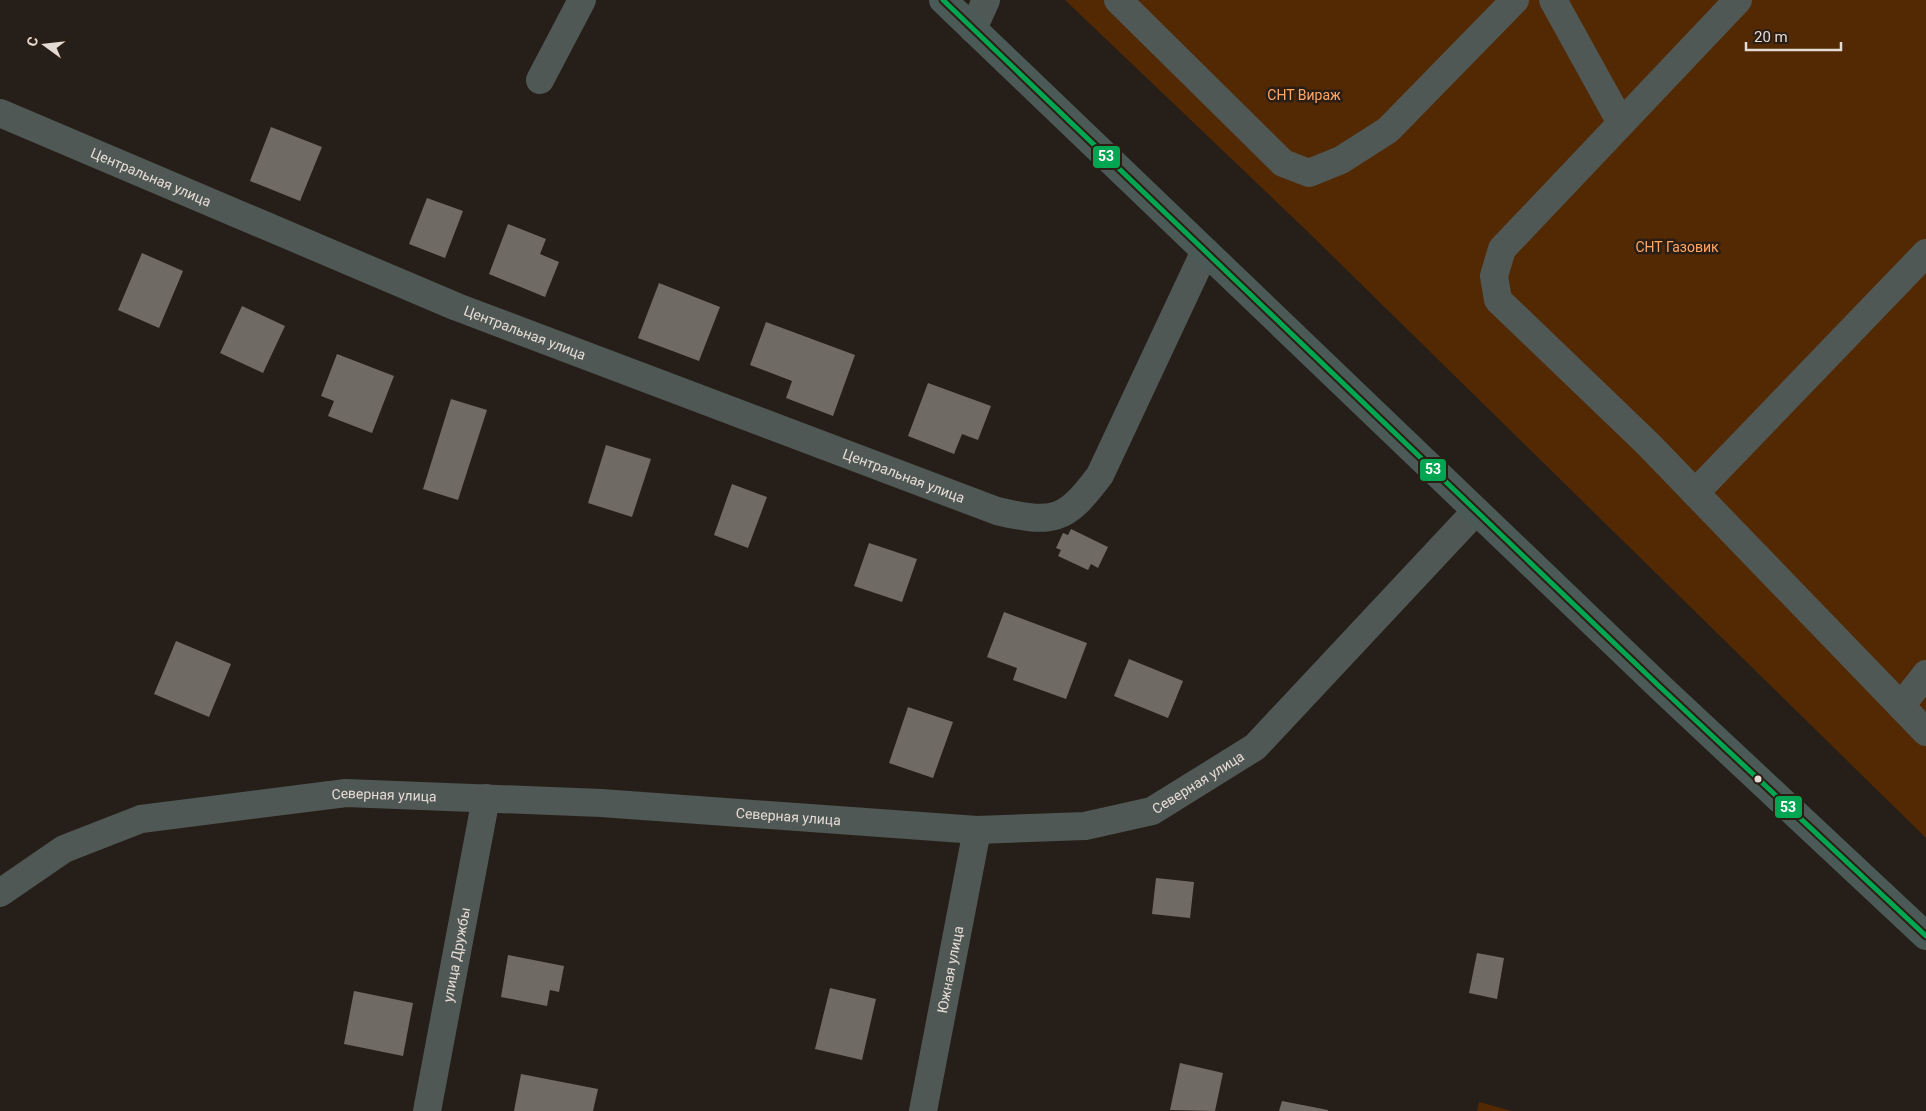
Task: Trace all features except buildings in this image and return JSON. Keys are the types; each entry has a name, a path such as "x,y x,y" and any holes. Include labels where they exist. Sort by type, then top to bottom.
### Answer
{"main road":[{"path":"943,0 1476,511 1926,936"}],"street":[{"path":"540,80 582,0"},
{"path":"973,29 986,0"},
{"path":"1118,0 1283,163 1309,173 1341,160 1388,130 1515,0"},
{"path":"1553,0 1621,123"},
{"path":"1738,0 1502,249 1494,276 1498,300 1648,444 1926,732"},
{"name":"Центральная улица","path":"0,113 457,307 997,511 1030,519 1059,516 1082,499 1100,475 1205,251"},
{"path":"1695,493 1926,253"},
{"name":"Северная улица","path":"0,893 64,849 141,819 346,793 601,803 977,830 1085,826 1152,811 1255,746 1476,511"},
{"path":"1901,706 1926,674"},
{"name":"улица Дружбы","path":"426,1111 486,798"},
{"name":"Южная улица","path":"923,1111 977,830"}],"green space":[{"name":"СНТ Газовик","path":"1065,0 1926,0 1926,838 1306,230"},
{"path":"1479,1102 1512,1111 1477,1111"}],"transit line":[{"name":"53","path":"943,0 1660,687 1926,936"}],"park label":[{"name":"СНТ Вираж","path":"1304,95"}]}
